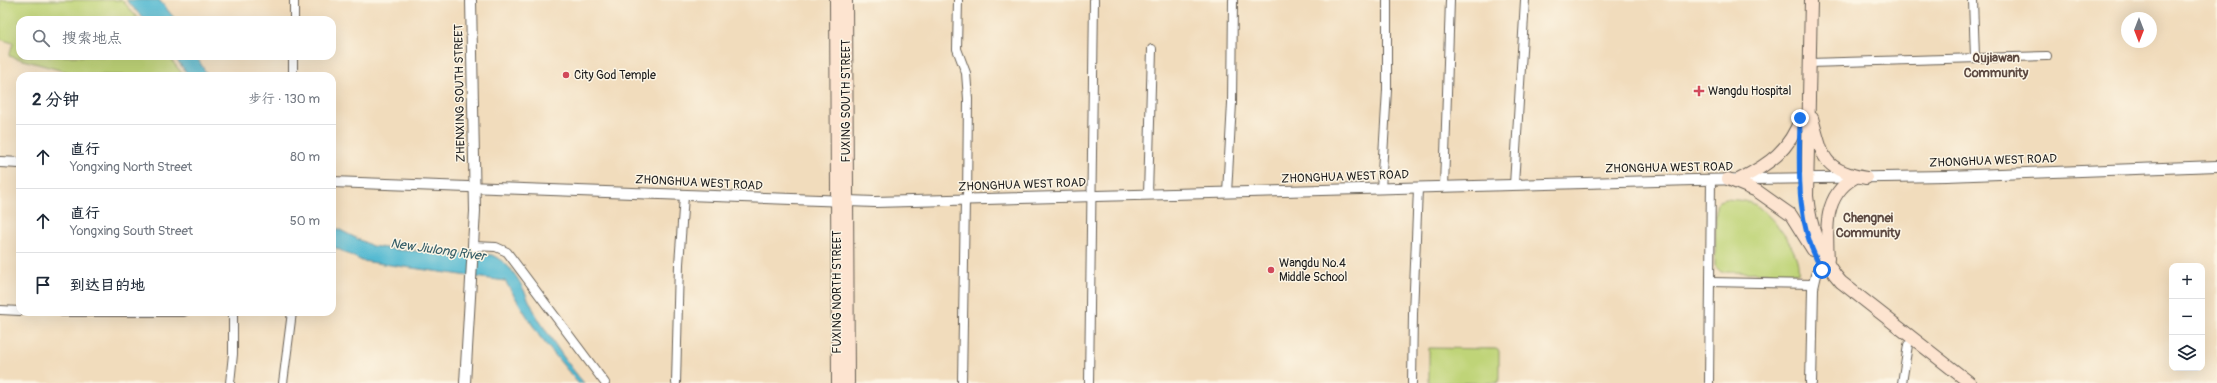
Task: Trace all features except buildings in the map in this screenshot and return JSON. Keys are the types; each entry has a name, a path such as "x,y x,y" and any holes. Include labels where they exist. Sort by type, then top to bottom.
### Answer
{"main road":[{"name":"FUXING SOUTH STREET","path":"836,0 841,202"},
{"name":"FUXING SOUTH STREET","path":"841,202 846,0"},
{"path":"1803,0 1800,118 1803,178 1825,267 1857,296 1970,383"},
{"path":"1811,0 1808,107 1800,203 1813,250"},
{"path":"1808,107 1823,153 1828,163 1834,169 1860,178"},
{"path":"1734,179 1756,171 1781,152 1790,142 1800,118"},
{"path":"1825,267 1827,224 1830,206 1840,187 1860,178"},
{"path":"1734,179 1757,191 1791,215 1825,267 1836,288 1957,383"},
{"name":"FUXING NORTH STREET","path":"838,383 841,202"},
{"name":"FUXING NORTH STREET","path":"841,202 848,383"}],"street":[{"path":"294,0 294,16"},
{"name":"ZHENXING SOUTH STREET","path":"465,383 475,186 472,0"},
{"path":"958,0 957,49 966,73 968,99 962,383"},
{"path":"1089,383 1093,196 1094,0"},
{"path":"1227,193 1232,103 1233,0"},
{"path":"1381,189 1387,90 1387,0"},
{"path":"1444,187 1450,0"},
{"path":"1514,185 1525,0"},
{"path":"1973,0 1975,57"},
{"path":"1148,195 1152,49"},
{"path":"1809,63 2047,56"},
{"path":"293,60 293,72"},
{"path":"0,162 16,163"},
{"name":"ZHONGHUA WEST ROAD","path":"336,182 475,186 841,202 966,200 1711,179 1860,178 2217,166"},
{"path":"1709,383 1711,179"},
{"path":"1412,383 1418,188"},
{"path":"676,383 679,264 684,196"},
{"path":"473,248 496,247 507,252 606,383"},
{"path":"1811,383 1814,284 1816,276 1825,267"},
{"path":"1710,282 1814,284"},
{"path":"0,310 16,311"},
{"path":"230,383 233,354 233,316"},
{"path":"283,383 291,316"},
{"path":"1902,383 1908,345"}],"green space":[{"path":"0,0 122,0 136,16 16,16 16,58 9,56 13,43 0,39"},
{"path":"24,60 171,60 181,72 67,72"},
{"path":"1726,199 1754,204 1769,216 1784,234 1790,245 1798,264 1798,273 1721,272 1715,266 1716,205 1720,201"},
{"path":"1429,348 1496,349 1499,351 1499,380 1497,383 1429,383"}],"water":[{"path":"126,0 159,0 173,16 141,16"},
{"path":"177,60 198,60 206,72 186,72"},
{"path":"336,228 372,246 399,250 492,255 509,268 516,276 541,323 556,346 584,383 578,383 540,337 505,281 362,261 336,248"}],"place":[{"name":"City God Temple","path":"566,75"},
{"name":"Wangdu Hospital","path":"1699,91"},
{"name":"Wangdu No.4 Middle School","path":"1271,270"}],"district":[{"name":"Qujiawan Community","path":"1996,66"},
{"name":"Chengnei Community","path":"1868,226"}],"route":[{"path":"1800,118 1800,203 1813,250 1822,270"}],"water label":[{"name":"New Jiulong River","path":"438,250"}]}
